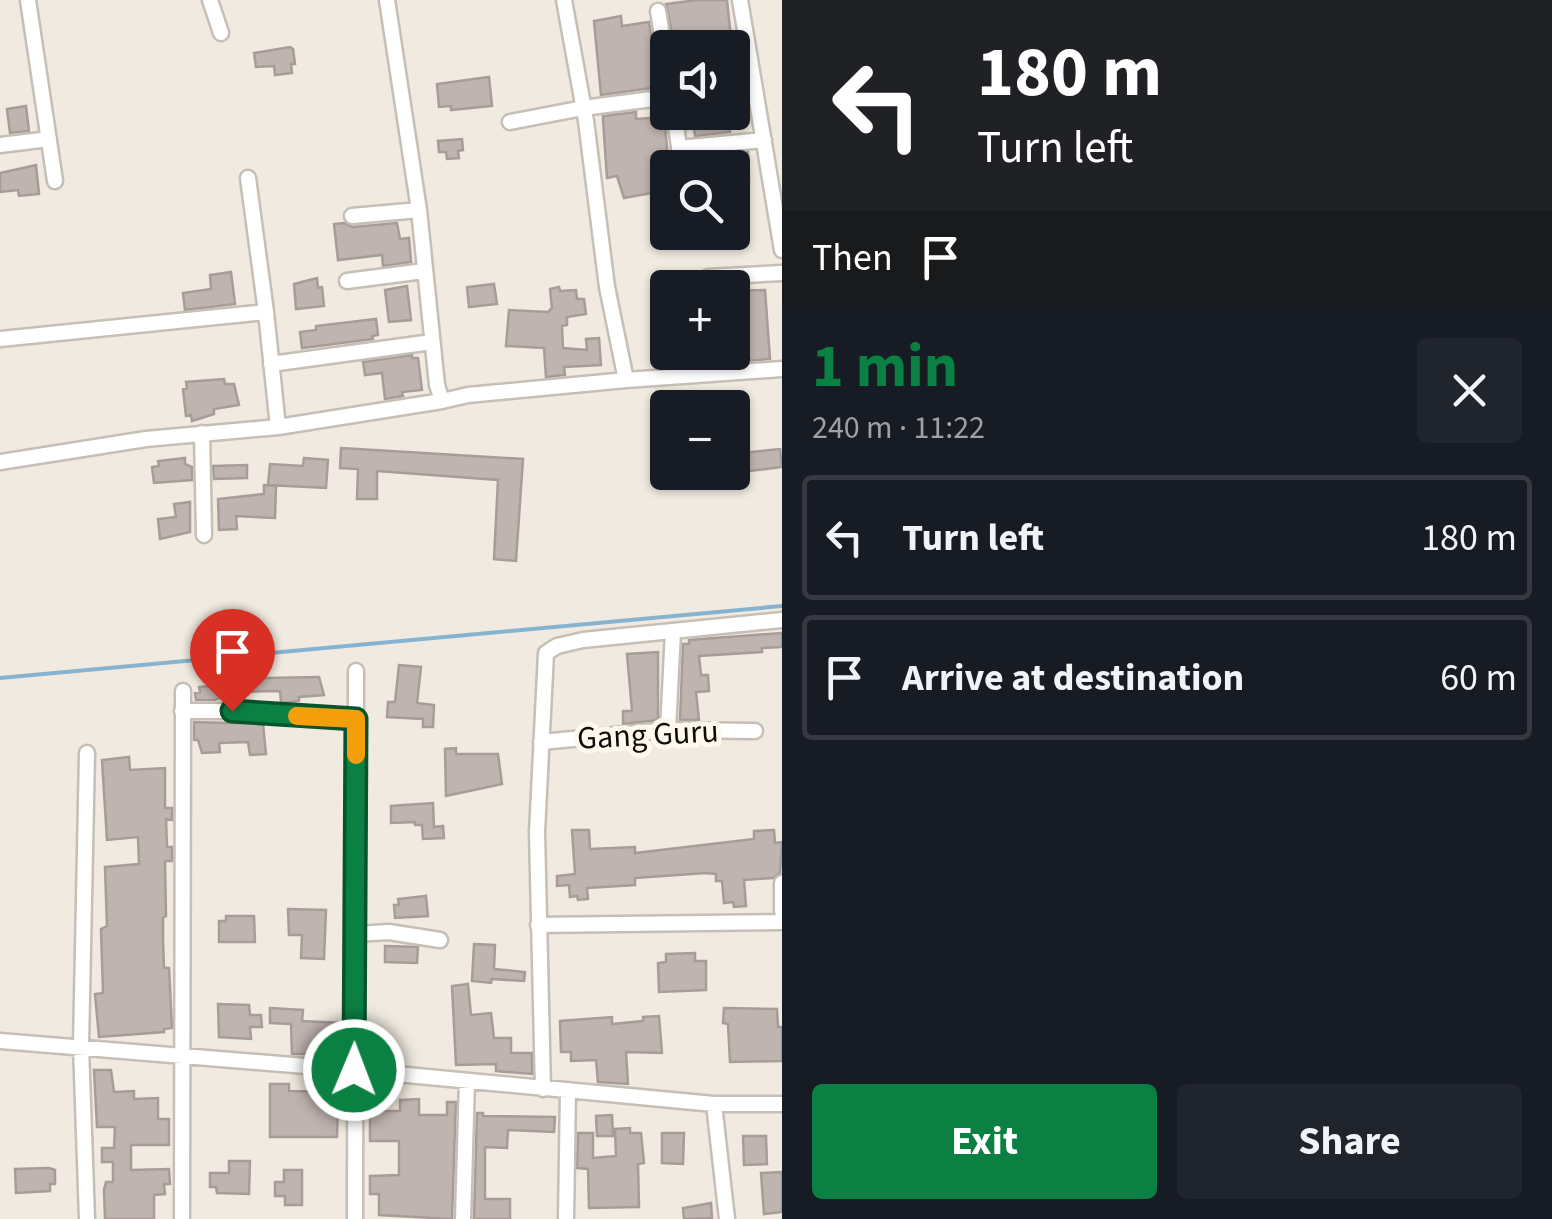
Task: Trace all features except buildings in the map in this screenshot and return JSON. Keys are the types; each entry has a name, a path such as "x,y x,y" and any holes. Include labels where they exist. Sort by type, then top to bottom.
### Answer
{"street":[{"path":"28,0 55,181"},
{"path":"210,0 221,33"},
{"path":"387,0 419,210 436,386 442,401"},
{"path":"564,0 607,288 626,380"},
{"path":"740,0 782,248"},
{"path":"658,11 661,30"},
{"path":"510,122 650,99"},
{"path":"676,130 679,148 764,140"},
{"path":"0,145 48,139"},
{"path":"248,178 278,427"},
{"path":"352,216 419,210"},
{"path":"346,280 424,271"},
{"path":"750,275 782,273"},
{"path":"0,340 266,312"},
{"path":"272,364 432,342"},
{"path":"0,462 202,432 278,427 468,395 782,369"},
{"path":"202,432 204,536"},
{"path":"543,1089 537,832 546,653 583,640 782,620"},
{"path":"668,730 673,631"},
{"path":"355,1219 356,671"},
{"path":"182,690 182,1219"},
{"path":"182,711 356,719"},
{"name":"Gang Guru","path":"541,742 668,730 755,731"},
{"path":"86,753 81,1046 87,1219"},
{"path":"782,882 782,911"},
{"path":"538,925 782,922"},
{"path":"356,934 388,932 440,940"},
{"path":"0,1041 714,1104 782,1104"},
{"path":"464,1219 467,1081"},
{"path":"566,1219 568,1090"},
{"path":"714,1104 727,1219"}],"waterway":[{"path":"0,678 782,606"}],"slow traffic":[{"path":"297,716 356,719 356,755"}],"route":[{"path":"232,711 356,719 354,1070"}]}
